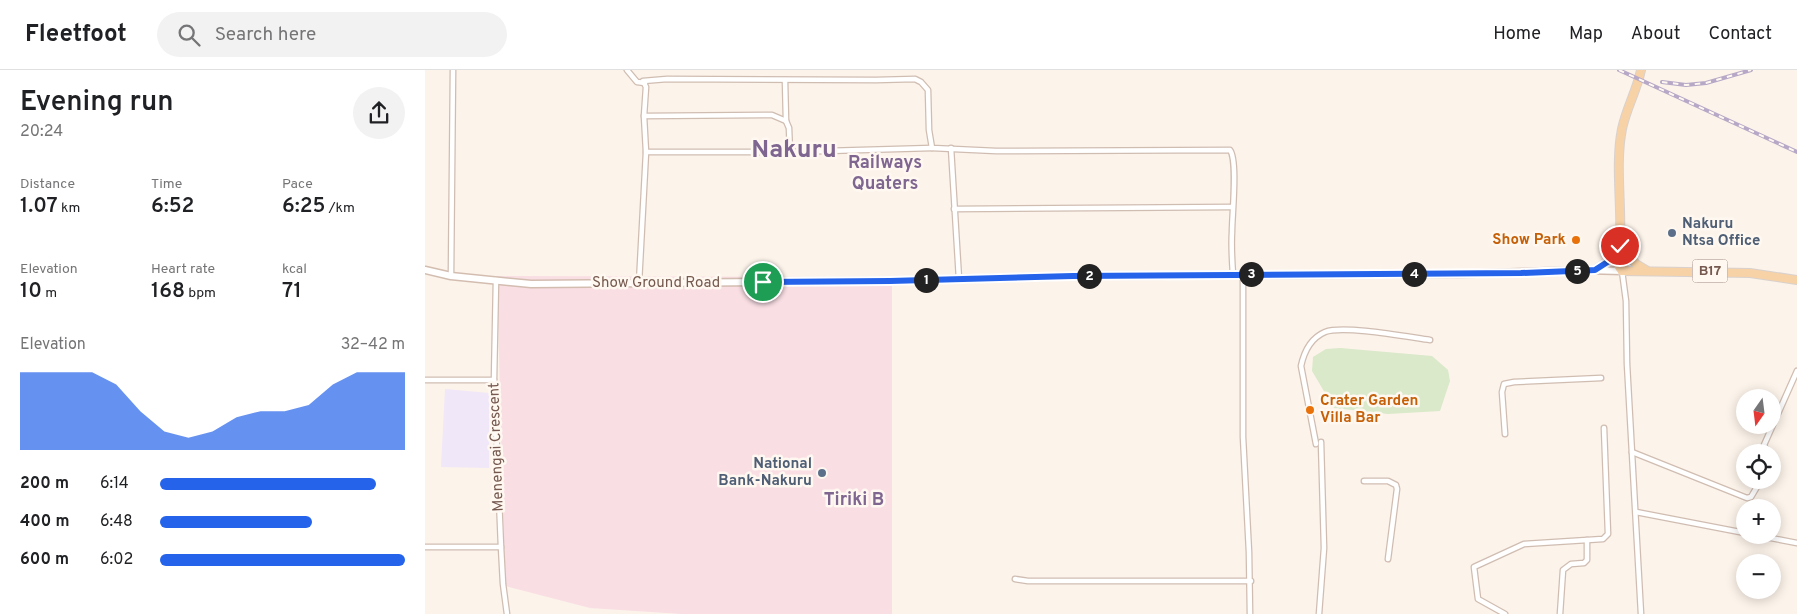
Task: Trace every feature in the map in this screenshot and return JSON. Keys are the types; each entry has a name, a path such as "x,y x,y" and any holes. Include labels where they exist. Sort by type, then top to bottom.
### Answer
{"main road":[{"path":"1622,271 1618,267 1617,261 1620,245 1621,138 1622,128 1641,70"},
{"path":"1595,270 1609,261 1620,245"},
{"path":"1620,245 1636,264 1647,271"},
{"name":"Show Ground Road","path":"425,270 451,276 531,284 873,281 1243,274 1469,274 1595,270 1622,271"},
{"name":"B17","path":"1622,271 1750,272 1797,280"}],"street":[{"path":"451,276 453,70"},
{"path":"627,70 637,82 645,83"},
{"path":"639,283 646,152 644,116 646,87 643,80 908,79 921,82 928,90 929,130 932,148"},
{"path":"785,80 790,152"},
{"path":"644,116 771,115 787,121"},
{"path":"646,152 790,152 932,148 1071,151 1227,150 1231,152 1233,159 1233,275"},
{"path":"951,148 959,279"},
{"path":"954,209 1232,206"},
{"path":"1622,271 1626,301 1641,614"},
{"path":"1243,274 1243,437 1251,581 1250,614"},
{"name":"Menengai Crescent","path":"496,280 494,380 503,584 507,614"},
{"path":"1316,444 1301,366 1304,354 1317,337 1325,332 1349,330 1431,340"},
{"path":"1764,444 1797,371"},
{"path":"1505,434 1502,392 1504,384 1601,378"},
{"path":"425,380 494,380"},
{"path":"1505,614 1478,599 1474,567 1525,544 1544,541 1603,539 1608,534 1604,428"},
{"path":"1319,614 1324,548 1321,442"},
{"path":"1632,452 1747,498 1751,497 1756,489"},
{"path":"1364,481 1388,481 1396,485 1388,559"},
{"path":"1636,512 1736,531"},
{"path":"1561,614 1563,570 1571,564 1584,563 1587,560 1587,540"},
{"path":"1781,540 1797,543"},
{"path":"425,547 501,547"},
{"path":"1015,578 1029,581 1251,581"}],"shaded area":[{"path":"497,276 892,277 892,614 682,614 590,608 505,586"},
{"path":"445,389 489,393 489,468 441,467"}],"green space":[{"path":"1340,348 1432,356 1448,370 1450,381 1440,411 1388,414 1334,408 1312,371 1313,357 1326,349"}],"railway":[{"path":"1619,70 1797,152"},
{"path":"1662,82 1686,85 1706,83 1751,70"}],"place":[{"name":"Nakuru Ntsa Office","path":"1672,233"},
{"name":"Show Park","path":"1576,240"},
{"name":"Crater Garden Villa Bar","path":"1310,410"},
{"name":"National Bank-Nakuru","path":"822,473"}],"district":[{"name":"Nakuru","path":"794,151"},
{"name":"Railways Quaters","path":"885,174"},
{"name":"Tiriki B","path":"854,500"}],"route":[{"path":"763,282 890,281 1037,276 1461,274 1595,270 1609,261 1620,246"}]}
